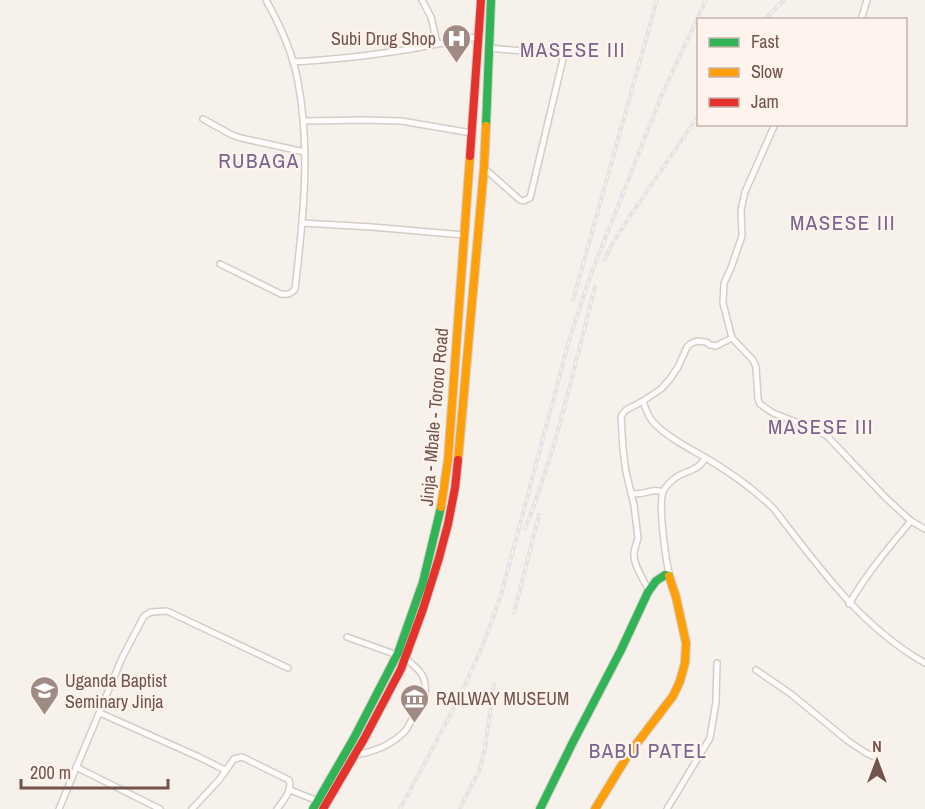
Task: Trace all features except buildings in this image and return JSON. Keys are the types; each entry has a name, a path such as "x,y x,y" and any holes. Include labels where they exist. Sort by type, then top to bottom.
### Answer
{"main road":[{"name":"Jinja - Mbale - Tororo Road","path":"323,809 401,669 401,656 431,557 445,488 452,420 481,0"},
{"name":"Jinja - Mbale - Tororo Road","path":"313,809 401,656 423,609 448,524 455,488 484,168 491,0"},
{"path":"540,809 649,591 659,578 666,574 670,577 686,637 684,667 678,687 670,703 650,724 621,764 595,809"}],"street":[{"path":"219,264 281,294 287,295 295,289 302,223 305,152 303,122 298,81 293,62 279,24 266,0"},
{"path":"422,0 431,17 437,43"},
{"path":"862,18 867,0"},
{"path":"293,62 394,52 479,37"},
{"path":"484,168 523,201 530,198 563,57 558,54 488,48"},
{"path":"203,119 241,138 305,152"},
{"path":"303,122 401,121 472,133"},
{"path":"774,126 745,192 741,210 742,236 724,283 723,303 732,338 753,360 756,367 760,404 773,414 827,436 872,484 911,521 925,529"},
{"path":"302,223 464,235"},
{"path":"649,591 634,560 634,549 638,538 634,505 622,449 620,419 626,410 661,389 678,368 690,344 697,341 716,345 732,338"},
{"path":"643,401 648,416 655,425 745,483 769,503 849,604 897,646 925,663"},
{"path":"670,577 662,509 663,492 669,482 699,467 705,458"},
{"path":"631,493 640,495 654,490 663,492"},
{"path":"849,604 879,559 911,521"},
{"path":"659,578 667,565"},
{"path":"59,809 122,658 144,616 151,612 167,611 288,668"},
{"path":"347,637 401,656 421,673 425,682 422,701 406,730 384,747 355,755"},
{"path":"668,809 710,738 716,702 717,663"},
{"path":"756,670 791,694 849,741 875,757"},
{"path":"100,713 225,771"},
{"path":"192,809 210,791 234,759 242,757 289,780 290,790 277,809"},
{"path":"76,767 160,809"},
{"path":"290,790 318,801"}],"railway":[{"path":"573,300 657,0"},
{"path":"698,18 706,0"},
{"path":"766,18 784,0"},
{"path":"400,809 458,699 495,614 570,337 591,274 663,92 697,19"},
{"path":"605,259 626,222 697,117"},
{"path":"525,529 555,440 595,287"},
{"path":"514,613 539,515"},
{"path":"460,808 480,769 494,685"}],"traffic: fast":[{"path":"486,126 491,0"},
{"path":"313,809 354,738 398,653 423,582 441,507"},
{"path":"540,809 648,592 656,581 665,575 669,576"}],"traffic: slow":[{"path":"458,460 486,126"},
{"path":"441,507 448,460 470,156"},
{"path":"595,809 628,755 673,696 680,681 685,663 686,643 669,576"}],"traffic: jam":[{"path":"470,156 481,0"},
{"path":"323,809 401,669 439,558 455,488 458,460"}],"place":[{"name":"Subi Drug Shop","path":"457,64"},
{"name":"Uganda Baptist Seminary Jinja","path":"44,716"},
{"name":"RAILWAY MUSEUM","path":"415,724"}],"district":[{"name":"MASESE III","path":"573,49"},
{"name":"RUBAGA","path":"259,160"},
{"name":"MASESE III","path":"843,222"},
{"name":"MASESE III","path":"821,426"},
{"name":"BABU PATEL","path":"648,750"}]}
